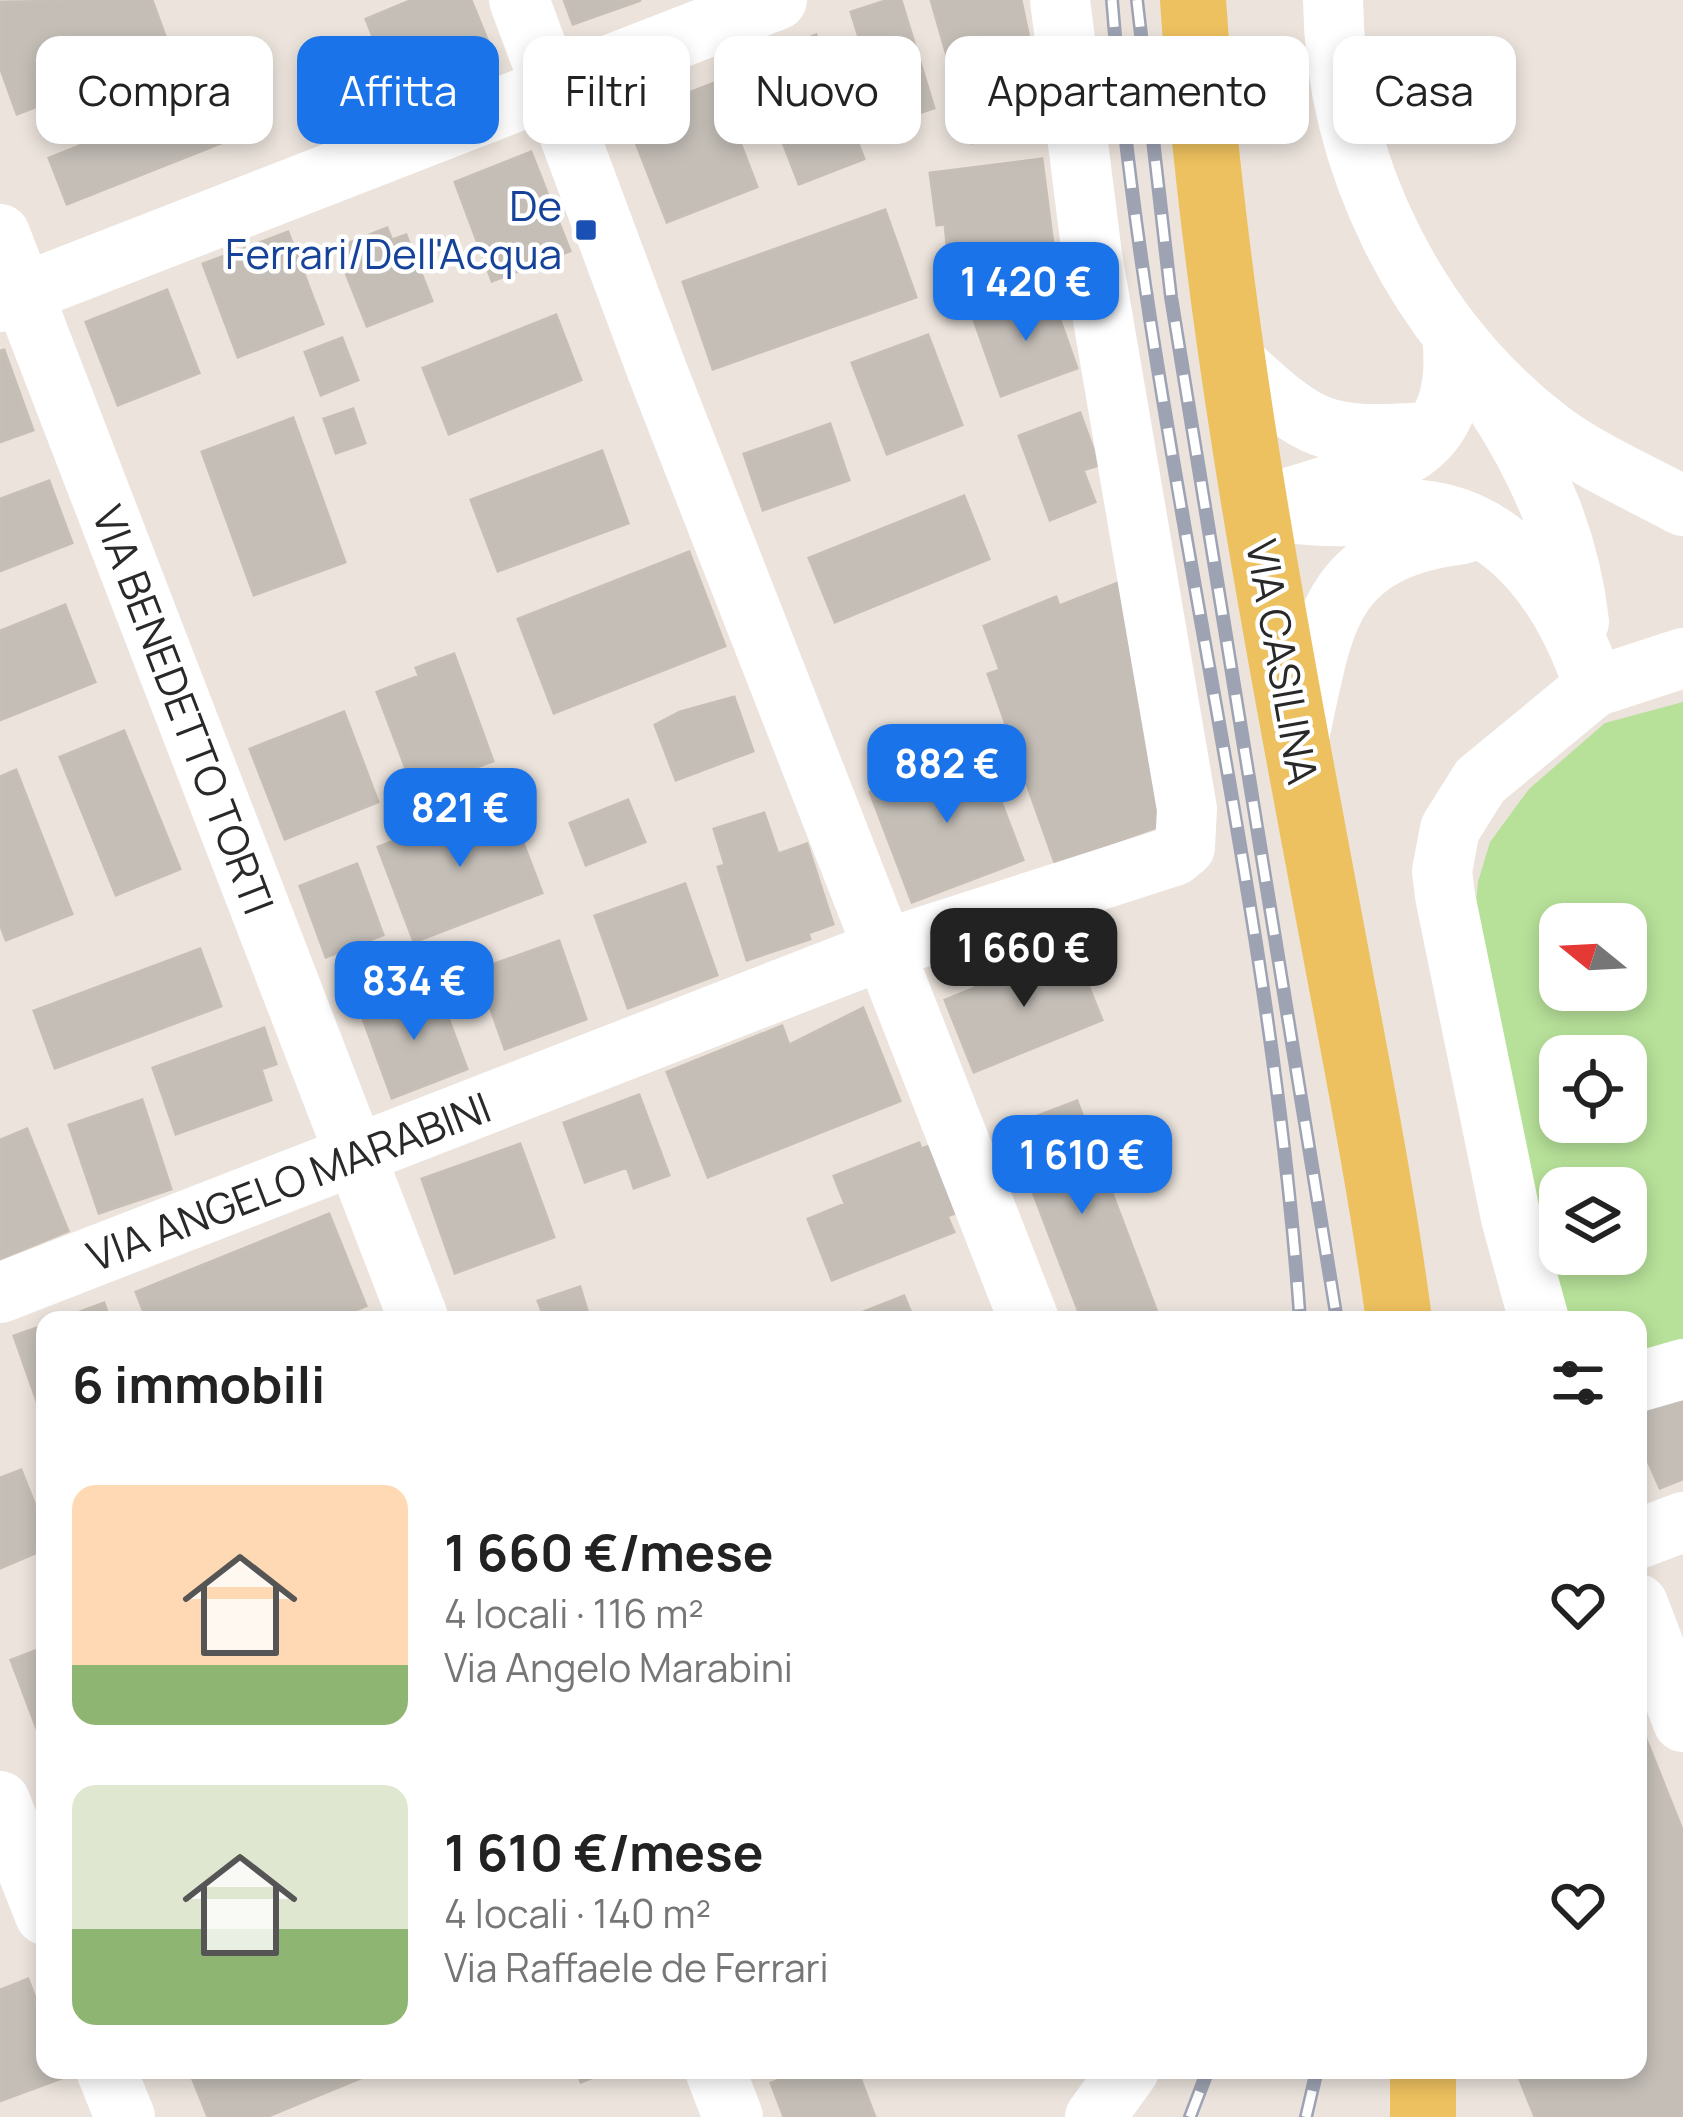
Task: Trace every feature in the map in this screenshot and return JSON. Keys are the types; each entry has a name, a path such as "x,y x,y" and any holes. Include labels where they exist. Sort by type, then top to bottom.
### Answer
{"main road":[{"name":"VIA CASILINA","path":"1193,0 1213,223 1254,509 1367,1116 1398,1311"},
{"path":"1423,2079 1423,2117"}],"street":[{"path":"519,0 532,36"},
{"path":"683,36 777,0"},
{"name":"VIA ANGELO MARABINI","path":"0,1293 355,1159 885,949 1174,856 1185,847 1187,808 1092,255 1060,0"},
{"path":"1333,0 1340,82 1366,180 1415,280 1519,440 1549,500 1569,562 1588,668"},
{"path":"11,297 523,98"},
{"path":"573,144 1026,1311"},
{"name":"VIA BENEDETTO TORTI","path":"0,234 11,297 415,1311"},
{"path":"1254,509 1373,471 1433,432 1448,414 1455,388 1452,335"},
{"path":"1452,335 1548,430 1683,506"},
{"path":"1235,362 1294,416 1323,431 1352,436 1433,432"},
{"path":"1254,509 1346,517 1428,511 1486,532 1538,576 1588,668"},
{"path":"1297,746 1319,648 1349,582 1370,563 1408,545 1486,532"},
{"path":"1537,1311 1511,1218 1442,871 1450,829 1472,790 1588,668 1683,658"},
{"path":"1647,1379 1683,1369"},
{"path":"1647,1536 1683,1522"},
{"path":"1647,1628 1683,1722"},
{"path":"0,1801 36,1892"},
{"path":"110,2079 125,2117"},
{"path":"718,2079 733,2117"},
{"path":"1095,2117 1122,2079"}],"green space":[{"path":"1683,702 1683,1347 1647,1352 1647,1311 1560,1311 1552,1275 1647,1275 1647,1167 1539,1167 1539,1219 1473,930 1478,882 1490,842 1529,789 1605,723"}],"building":[{"path":"152,0 165,36 36,36 36,107 17,114 0,67 0,2"},
{"path":"412,0 471,0 486,36 373,36 366,19"},
{"path":"564,0 641,0 573,24"},
{"path":"901,0 912,36 858,36 851,12"},
{"path":"931,0 1021,0 1029,36 945,36 945,49"},
{"path":"921,65 934,108 921,112"},
{"path":"714,83 714,144 741,144 757,187 667,222 637,144 690,144 690,92"},
{"path":"84,144 219,144 67,204 49,158"},
{"path":"784,144 858,144 864,159 799,184"},
{"path":"531,152 570,251 492,281 455,182"},
{"path":"1042,159 1053,244 948,257 945,224 937,225 930,173"},
{"path":"885,210 916,297 713,369 683,282"},
{"path":"387,228 392,240 406,235 432,301 367,326 336,248"},
{"path":"288,232 323,324 238,357 203,264"},
{"path":"167,290 199,373 118,405 86,322"},
{"path":"1050,292 1077,368 1001,396 974,320"},
{"path":"556,315 581,380 449,434 423,368"},
{"path":"928,335 962,425 887,454 852,363"},
{"path":"342,338 358,380 321,395 305,352"},
{"path":"4,350 33,430 0,442 0,351"},
{"path":"353,409 365,443 336,453 324,419"},
{"path":"1080,413 1099,465 1083,470 1095,502 1050,520 1019,436"},
{"path":"293,418 345,562 254,595 202,452"},
{"path":"830,424 849,480 763,510 744,454"},
{"path":"602,451 628,523 498,571 471,500"},
{"path":"49,481 72,543 0,571 0,499"},
{"path":"964,496 989,559 835,622 809,558"},
{"path":"689,552 725,646 554,713 518,619"},
{"path":"1138,575 1177,820 1055,863 988,674 1000,670 984,626 1056,597 1059,606"},
{"path":"65,605 95,682 0,720 0,631"},
{"path":"454,654 493,761 414,790 377,692 419,676 416,668"},
{"path":"734,697 753,751 676,780 655,725 680,712"},
{"path":"344,712 378,802 285,839 250,749"},
{"path":"124,731 180,869 116,895 60,757"},
{"path":"981,749 1023,860 912,902 870,792"},
{"path":"16,770 72,914 6,940 0,924 0,777"},
{"path":"506,798 542,893 414,942 378,847"},
{"path":"628,800 645,842 586,865 570,823"},
{"path":"764,813 778,854 807,844 833,924 808,933 810,939 747,960 718,867 725,865 714,829"},
{"path":"357,864 383,935 326,957 300,886"},
{"path":"685,884 717,975 628,1008 595,916"},
{"path":"559,941 586,1019 505,1049 477,970"},
{"path":"1073,948 1102,1020 974,1072 945,1000"},
{"path":"200,949 221,1006 55,1068 34,1011"},
{"path":"437,988 467,1069 392,1098 362,1016"},
{"path":"863,1008 900,1101 708,1177 667,1072 782,1026 789,1045"},
{"path":"264,1028 276,1064 261,1069 271,1100 176,1134 153,1068"},
{"path":"639,1095 669,1175 634,1188 627,1167 585,1182 564,1123"},
{"path":"142,1100 171,1189 99,1213 69,1125"},
{"path":"1077,1101 1157,1311 1079,1311 1008,1127"},
{"path":"27,1129 68,1231 0,1259 0,1140"},
{"path":"919,1143 921,1149 935,1144 961,1211 947,1216 954,1232 832,1280 808,1219 845,1204 834,1176"},
{"path":"520,1144 554,1237 455,1273 422,1179"},
{"path":"329,1214 366,1306 354,1311 143,1311 136,1292"},
{"path":"580,1287 587,1311 542,1311 538,1301"},
{"path":"904,1296 910,1311 866,1311"},
{"path":"104,1303 107,1311 82,1311"},
{"path":"36,1328 36,1398 14,1336"},
{"path":"1683,1389 1683,1479 1660,1488 1647,1461 1647,1404"},
{"path":"21,1470 36,1508 36,1553 0,1568 0,1478"},
{"path":"36,1650 36,1726 11,1660"},
{"path":"1647,1742 1683,1832 1683,2117 1535,2117 1520,2079 1647,2079"},
{"path":"28,1979 36,2000 36,2079 60,2079 0,2101 0,1990"},
{"path":"193,2079 358,2079 266,2117 208,2117"},
{"path":"860,2079 875,2117 784,2117 771,2083"}],"railway":[{"path":"1112,0 1152,331 1263,989 1299,1311"},
{"path":"1137,0 1171,297 1336,1311"},
{"path":"1190,2117 1205,2079"},
{"path":"1306,2117 1315,2079"}],"place":[{"name":"De Ferrari/Dell'Acqua","path":"586,230"}]}
